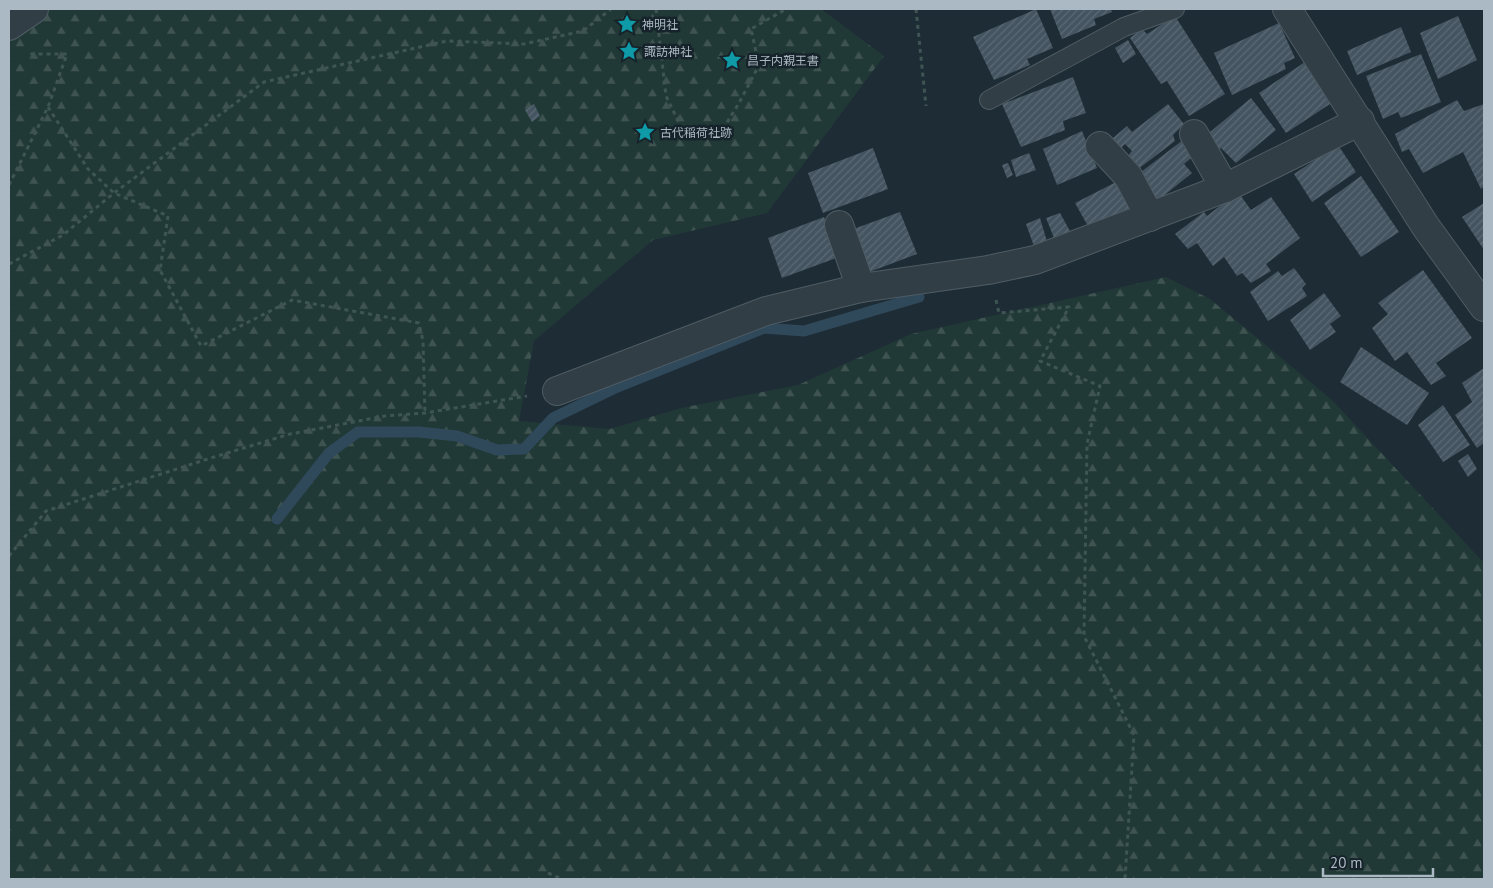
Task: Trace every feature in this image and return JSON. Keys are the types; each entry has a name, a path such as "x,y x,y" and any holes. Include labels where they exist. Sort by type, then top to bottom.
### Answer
{"street":[{"path":"9,26 34,9"},
{"path":"1287,9 1426,227 1484,307"},
{"path":"557,391 766,311 861,288 988,270 1036,260 1225,188 1360,121"},
{"path":"1194,134 1225,188"},
{"path":"1100,146 1128,176 1150,217"},
{"path":"839,225 861,288"}],"lane":[{"path":"990,100 1124,26 1176,9"}],"path":[{"path":"9,264 63,235 114,193 264,82 447,41 524,44 584,31 611,9"},
{"path":"656,9 666,96 683,130 721,132 759,65 750,29 786,9"},
{"path":"916,9 926,106"},
{"path":"9,185 48,107 67,54 18,53"},
{"path":"48,107 88,169 114,193 168,216 160,270 201,346 292,300 419,323 423,341 425,413"},
{"path":"988,270 998,313 1069,307 1040,361 1100,386 1087,444 1084,636 1134,735 1125,879"},
{"path":"9,556 46,510 290,434 385,416 425,413 557,391"},
{"path":"548,873 562,879"}],"green space":[{"path":"9,9 821,9 884,56 767,213 653,240 534,341 519,421 610,429 681,408 798,385 911,334 1166,277 1210,299 1332,400 1484,563 1484,879 9,879"}],"building":[{"path":"1036,9 1053,48 1027,59 1030,65 994,80 973,37"},
{"path":"1050,9 1111,9 1112,12 1094,19 1096,25 1062,39"},
{"path":"1175,16 1225,94 1189,116 1167,81 1161,84 1130,38 1142,29 1147,34"},
{"path":"1458,16 1477,60 1438,79 1420,33"},
{"path":"1279,23 1295,58 1284,63 1286,69 1232,95 1214,53"},
{"path":"1401,27 1411,52 1357,75 1347,51"},
{"path":"1128,40 1136,54 1123,63 1115,48"},
{"path":"1421,54 1441,102 1401,118 1398,112 1383,119 1366,76"},
{"path":"1305,62 1330,104 1286,133 1259,93"},
{"path":"1073,77 1086,113 1063,121 1065,130 1021,147 1002,104"},
{"path":"1251,98 1276,130 1236,163 1221,148 1214,153 1204,137"},
{"path":"1457,100 1464,111 1484,104 1484,186 1481,189 1463,152 1423,173 1409,149 1402,152 1395,134"},
{"path":"534,104 540,116 532,122 525,110"},
{"path":"1168,104 1184,124 1173,135 1175,141 1137,170 1128,156 1132,151 1125,144 1120,149 1113,138 1127,126 1132,132"},
{"path":"1082,131 1097,168 1057,185 1043,149"},
{"path":"1187,137 1197,153 1184,164 1192,173 1156,202 1137,175"},
{"path":"1338,145 1356,172 1312,202 1294,174"},
{"path":"873,148 888,189 823,213 808,173"},
{"path":"1029,153 1036,170 1016,177 1011,160"},
{"path":"1008,163 1013,175 1007,178 1002,165"},
{"path":"1361,176 1399,232 1361,257 1324,203"},
{"path":"1122,179 1133,206 1089,228 1075,203"},
{"path":"1238,192 1251,210 1271,197 1300,238 1266,264 1271,271 1251,283 1242,273 1237,276 1224,257 1213,266 1197,243 1188,249 1175,234 1204,212 1207,216"},
{"path":"1484,203 1484,250 1462,217"},
{"path":"900,212 917,254 864,274 848,231"},
{"path":"1060,213 1070,231 1054,238 1046,218"},
{"path":"824,217 839,257 782,278 768,238"},
{"path":"1040,218 1048,245 1035,249 1026,224"},
{"path":"1294,268 1306,284 1302,288 1307,296 1268,321 1250,292 1278,271 1282,276"},
{"path":"1423,270 1472,338 1436,363 1446,376 1431,385 1407,352 1395,361 1372,328 1388,314 1378,303"},
{"path":"1324,293 1341,316 1330,324 1336,332 1310,350 1290,320"},
{"path":"1361,347 1429,393 1407,425 1340,382"},
{"path":"1484,368 1484,443 1477,448 1455,415 1472,402 1462,383"},
{"path":"1443,405 1470,445 1443,462 1418,425"},
{"path":"1468,454 1477,469 1468,477 1458,461"}],"waterway":[{"path":"277,519 329,453 358,432 419,432 457,436 497,450 524,449 553,418 613,389 764,328 804,331 919,297"}],"place":[{"name":"神明社","path":"627,24"},
{"name":"諏訪神社","path":"629,51"},
{"name":"昌子内親王書","path":"732,60"},
{"name":"古代稲荷社跡","path":"645,132"}]}
